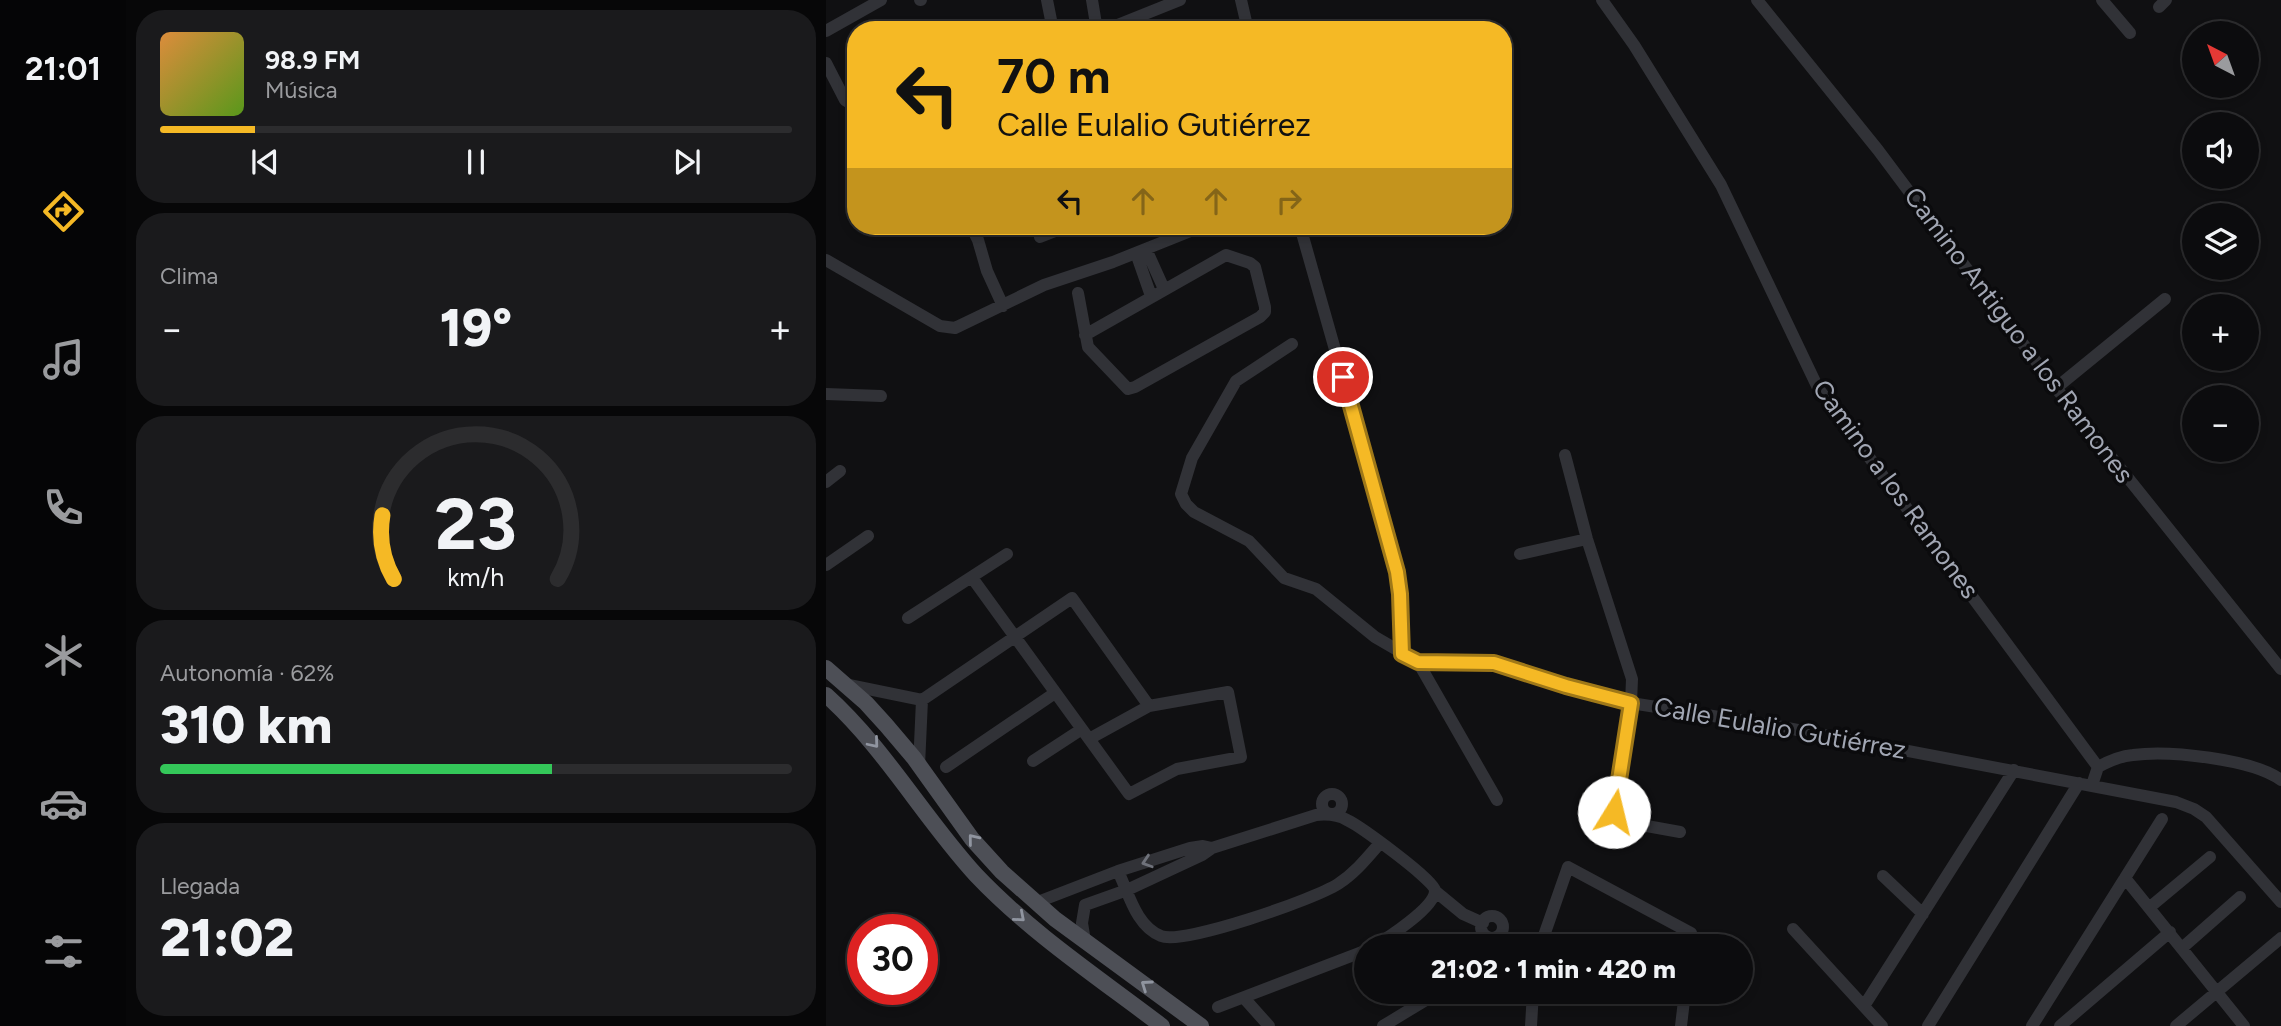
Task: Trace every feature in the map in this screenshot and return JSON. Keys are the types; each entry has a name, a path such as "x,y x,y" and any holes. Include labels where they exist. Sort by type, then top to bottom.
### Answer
{"main road":[{"path":"826,668 866,702 919,766 972,839 1002,872 1035,903 1201,1026"},
{"path":"826,695 870,738 948,841 1001,900 1162,1026"}],"street":[{"path":"826,31 881,0"},
{"path":"1047,0 1050,21"},
{"path":"1092,0 1096,21"},
{"path":"1128,21 1180,0"},
{"path":"1241,0 1246,21"},
{"name":"Camino a los Ramones","path":"1602,0 1641,56 1726,193 1818,388 2098,767"},
{"name":"Camino Antiguo a los Ramones","path":"1758,0 1878,150 2056,388 2281,669"},
{"path":"2102,0 2130,33"},
{"path":"826,63 847,101"},
{"path":"976,235 987,271 1003,306"},
{"path":"1040,237 1045,235"},
{"path":"826,260 947,328 960,326 1044,285 1181,235"},
{"path":"1303,235 1392,551 1400,594 1402,654"},
{"path":"1141,251 1164,289"},
{"path":"1141,251 1151,296"},
{"path":"1078,293 1085,335 1088,346 1128,389 1261,317 1265,312 1255,267 1226,255 1085,335"},
{"path":"2056,388 2165,299"},
{"path":"1292,344 1236,381 1192,458 1181,494 1194,512 1249,541 1284,578 1306,585 1326,596 1375,637 1418,662 1497,800"},
{"path":"826,394 881,396"},
{"path":"1565,455 1587,540 1632,679 1631,703 1614,812 1619,821 1680,832"},
{"path":"826,482 841,471"},
{"path":"826,565 869,536"},
{"path":"1520,554 1587,540"},
{"path":"908,618 973,579 1007,554"},
{"path":"973,579 1055,693 1085,734 1129,794 1177,769 1241,757 1227,692 1150,706 1085,734 1033,761"},
{"path":"844,684 922,699 1072,598 1150,706"},
{"name":"Calle Eulalio Gutiérrez","path":"1418,662 1494,663 1631,703 1723,716 2014,770"},
{"path":"946,767 1055,693"},
{"path":"919,766 922,699"},
{"path":"1928,1026 2098,767 2108,761 2134,755 2181,755 2256,767 2281,780"},
{"path":"1864,1006 2014,770 2167,800 2201,813 2281,902"},
{"path":"1085,905 1127,890 1212,848 1316,815 1330,814 1346,819 1411,865 1434,886 1435,891 1463,914 1482,923"},
{"path":"2032,1026 2162,818"},
{"path":"1118,871 1142,923 1171,939 1260,915 1335,886 1360,866 1380,843"},
{"path":"1035,903 1118,871 1190,848 1212,848"},
{"path":"2150,907 2210,857"},
{"path":"1545,934 1568,867 1692,934"},
{"path":"1883,876 1923,914"},
{"path":"2125,878 2244,1026"},
{"path":"1078,887 1085,905 1083,923 1086,941"},
{"path":"1394,934 1430,903 1435,891"},
{"path":"2182,948 2241,897"},
{"path":"1482,923 1494,916 1503,923 1500,934"},
{"path":"1482,923 1483,934"},
{"path":"1793,929 1882,1026"},
{"path":"2060,1026 2170,932"},
{"path":"2176,1026 2281,938"},
{"path":"1218,1007 1354,955"},
{"path":"1244,998 1269,1026"},
{"path":"1383,1026 1419,1004"},
{"path":"1531,1026 1532,1004"},
{"path":"1681,1026 1684,1004"}],"route":[{"path":"1343,377 1397,572 1402,654 1418,662 1494,663 1631,703 1614,812"}]}
